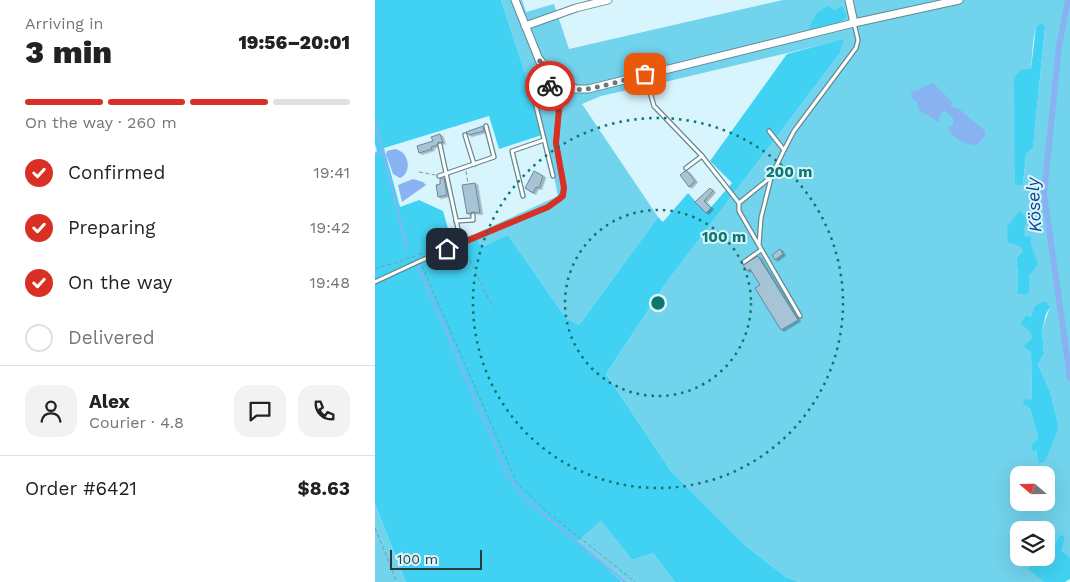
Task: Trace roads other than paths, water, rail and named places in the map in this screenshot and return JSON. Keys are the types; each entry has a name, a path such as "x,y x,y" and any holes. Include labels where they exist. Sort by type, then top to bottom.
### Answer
{"street":[{"path":"515,0 559,109"},
{"path":"573,0 576,8"},
{"path":"525,26 576,8 608,0"},
{"path":"849,0 854,23"},
{"path":"539,59 547,68 571,87 580,89 854,23 959,0"}],"lane":[{"path":"759,246 761,218 771,177 794,131 856,48 858,37 854,23"},
{"path":"545,73 535,98 553,176"},
{"path":"645,74 654,106 702,156 739,204 739,211 800,316"},
{"path":"375,282 461,243 548,207 560,199 564,190 556,143 559,109"},
{"path":"439,176 494,157 486,126"},
{"path":"769,131 784,150"},
{"path":"465,135 474,164"},
{"path":"523,196 512,151 544,140"},
{"path":"439,145 461,243"},
{"path":"686,168 702,156"},
{"path":"739,204 771,177"},
{"path":"455,221 473,220 473,214"},
{"path":"744,262 761,250"}],"waterway":[{"name":"Kösely","path":"1068,0 1059,46 1044,194 1070,378"},
{"path":"375,120 407,250"},
{"path":"375,155 382,153"},
{"path":"418,267 508,476 525,499 625,582"}]}
